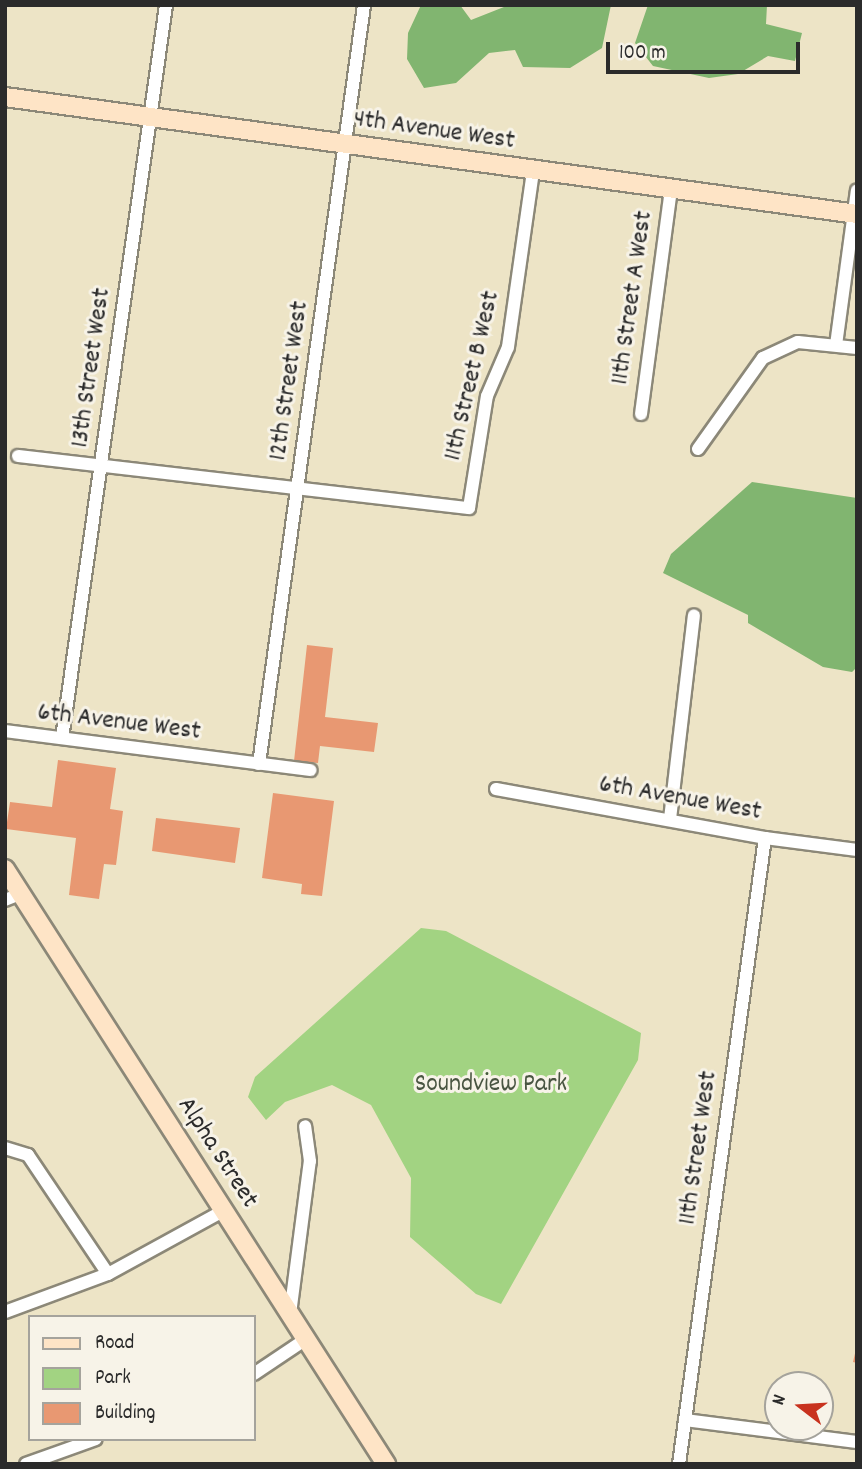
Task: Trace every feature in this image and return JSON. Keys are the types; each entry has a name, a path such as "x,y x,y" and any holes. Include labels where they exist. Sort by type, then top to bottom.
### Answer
{"street":[{"name":"13th Street West","path":"62,738 166,5"},
{"name":"12th Street West","path":"259,764 364,5"},
{"name":"4th Avenue West","path":"5,97 855,214"},
{"name":"11th Street B West","path":"298,490 469,508 487,396 508,347 533,171"},
{"name":"11th Street A West","path":"641,414 671,189"},
{"path":"836,345 857,190"},
{"path":"698,449 763,358 798,342 857,348"},
{"path":"18,456 101,463 298,490"},
{"path":"670,820 694,615"},
{"name":"6th Avenue West","path":"5,731 311,770"},
{"name":"6th Avenue West","path":"496,789 765,838 857,850"},
{"name":"11th Street West","path":"679,1464 765,838"},
{"name":"Alpha Street","path":"5,869 13,897 223,1211 386,1464"},
{"path":"290,1314 310,1161 305,1126"},
{"path":"5,1148 28,1155 108,1274"},
{"path":"5,1312 108,1274 223,1211"},
{"path":"256,1373 306,1339"},
{"path":"685,1420 857,1442"},
{"path":"26,1464 90,1441"}],"green space":[{"path":"421,5 460,5 471,20 509,5 611,5 602,48 570,68 523,67 515,50 489,53 456,83 424,88 407,59 408,33"},
{"path":"648,5 767,5 766,24 802,33 795,61 768,56 738,74 709,78 653,66 635,43"},
{"path":"752,482 857,498 857,667 852,672 823,667 748,623 748,615 663,573 671,554"},
{"name":"Soundview Park","path":"421,928 446,931 641,1033 638,1060 501,1304 476,1294 410,1237 411,1178 371,1105 332,1085 285,1102 266,1120 248,1097 255,1077"}],"building":[{"path":"307,645 333,648 325,717 378,723 374,752 320,746 318,763 294,761"},
{"path":"58,760 116,768 110,809 123,811 116,865 104,864 99,899 69,895 76,838 6,829 10,802 52,807"},
{"path":"273,793 334,801 322,896 301,894 302,884 262,878"},
{"path":"156,818 240,828 235,863 152,851"},
{"path":"857,1345 857,1363 853,1362"}]}
